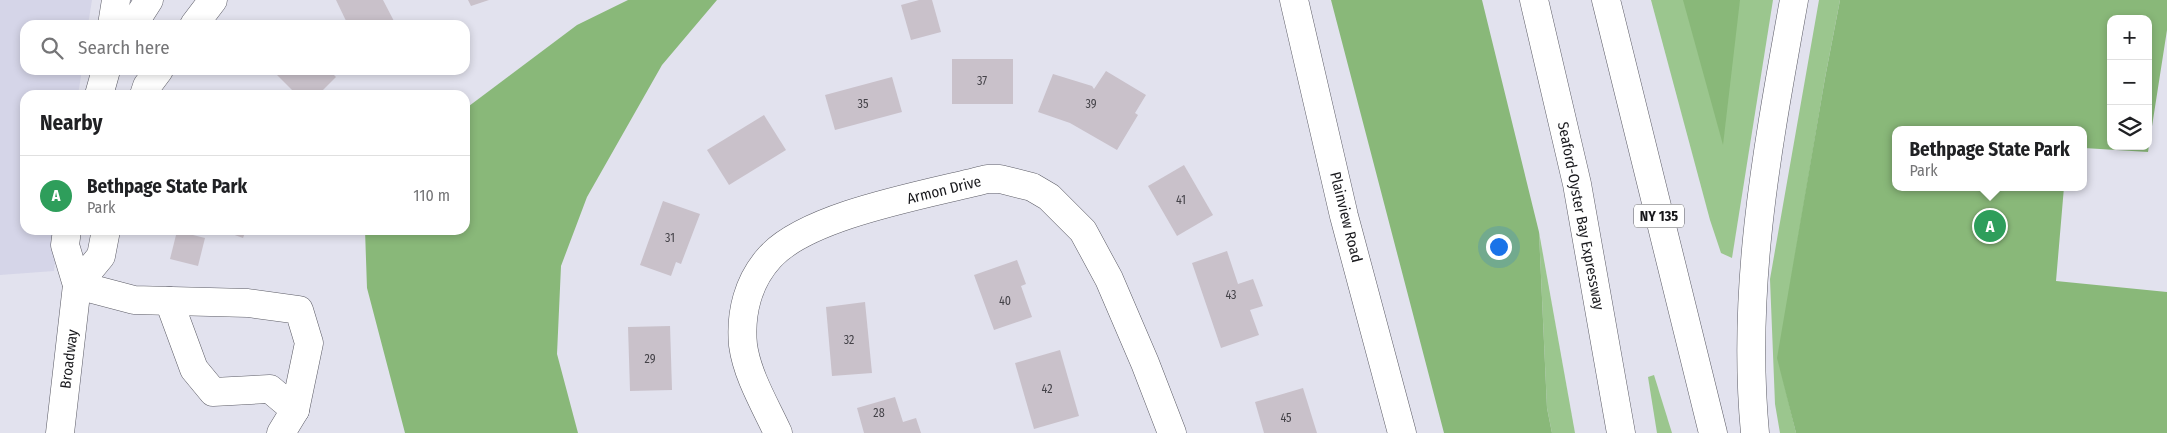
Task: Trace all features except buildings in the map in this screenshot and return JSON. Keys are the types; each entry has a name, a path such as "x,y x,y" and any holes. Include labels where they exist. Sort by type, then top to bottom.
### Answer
{"main road":[{"path":"113,20 116,0"},
{"path":"136,20 149,0"},
{"path":"198,20 212,0"},
{"name":"Plainview Road","path":"1294,0 1344,216 1402,433"},
{"name":"Seaford-Oyster Bay Expressway","path":"1534,0 1576,184 1621,433"},
{"name":"NY 135","path":"1606,0 1713,433"},
{"path":"1755,433 1750,324 1754,251 1764,174 1794,0"},
{"path":"100,90 105,75"},
{"path":"146,90 155,75"},
{"name":"Armon Drive","path":"778,433 753,380 743,346 742,318 745,300 758,272 771,255 807,231 850,214 987,179 1000,179 1032,187 1049,197 1083,231 1109,278 1172,433"},
{"name":"Broadway","path":"60,433 77,285 65,245 67,235"},
{"path":"105,235 101,256 77,285 134,300 248,303 299,310 310,344 295,410 281,433"},
{"path":"168,301 194,369 213,392 270,389 295,410"}],"shaded area":[{"path":"0,0 92,0 89,20 20,20 20,75 81,75 79,90 20,90 20,235 58,235 54,271 0,275"}],"green space":[{"path":"628,0 717,0 662,65 587,197 561,266 557,354 578,433 405,433 367,288 365,235 470,235 470,105 577,25"},
{"path":"1331,0 1482,0 1539,232 1547,408 1552,433 1444,433"},
{"path":"1651,0 1773,0 1732,258 1721,253 1710,220"},
{"path":"1683,0 1740,0 1723,145"},
{"path":"1819,0 1840,0 1778,358 1796,433 1780,433 1775,404 1770,279"},
{"path":"1840,0 2167,0 2167,30 2152,126 2152,15 2107,15 2107,149 2087,148 2087,126 1892,126 1892,191 2064,191 2056,281 2167,292 2167,433 1796,433 1777,358"},
{"path":"2116,150 2148,150 2148,152"},
{"path":"1539,232 1575,433 1552,433 1547,408"},
{"path":"1654,375 1672,433 1657,433 1648,377"}],"place":[{"name":"Bethpage State Park","path":"1990,226"}]}
